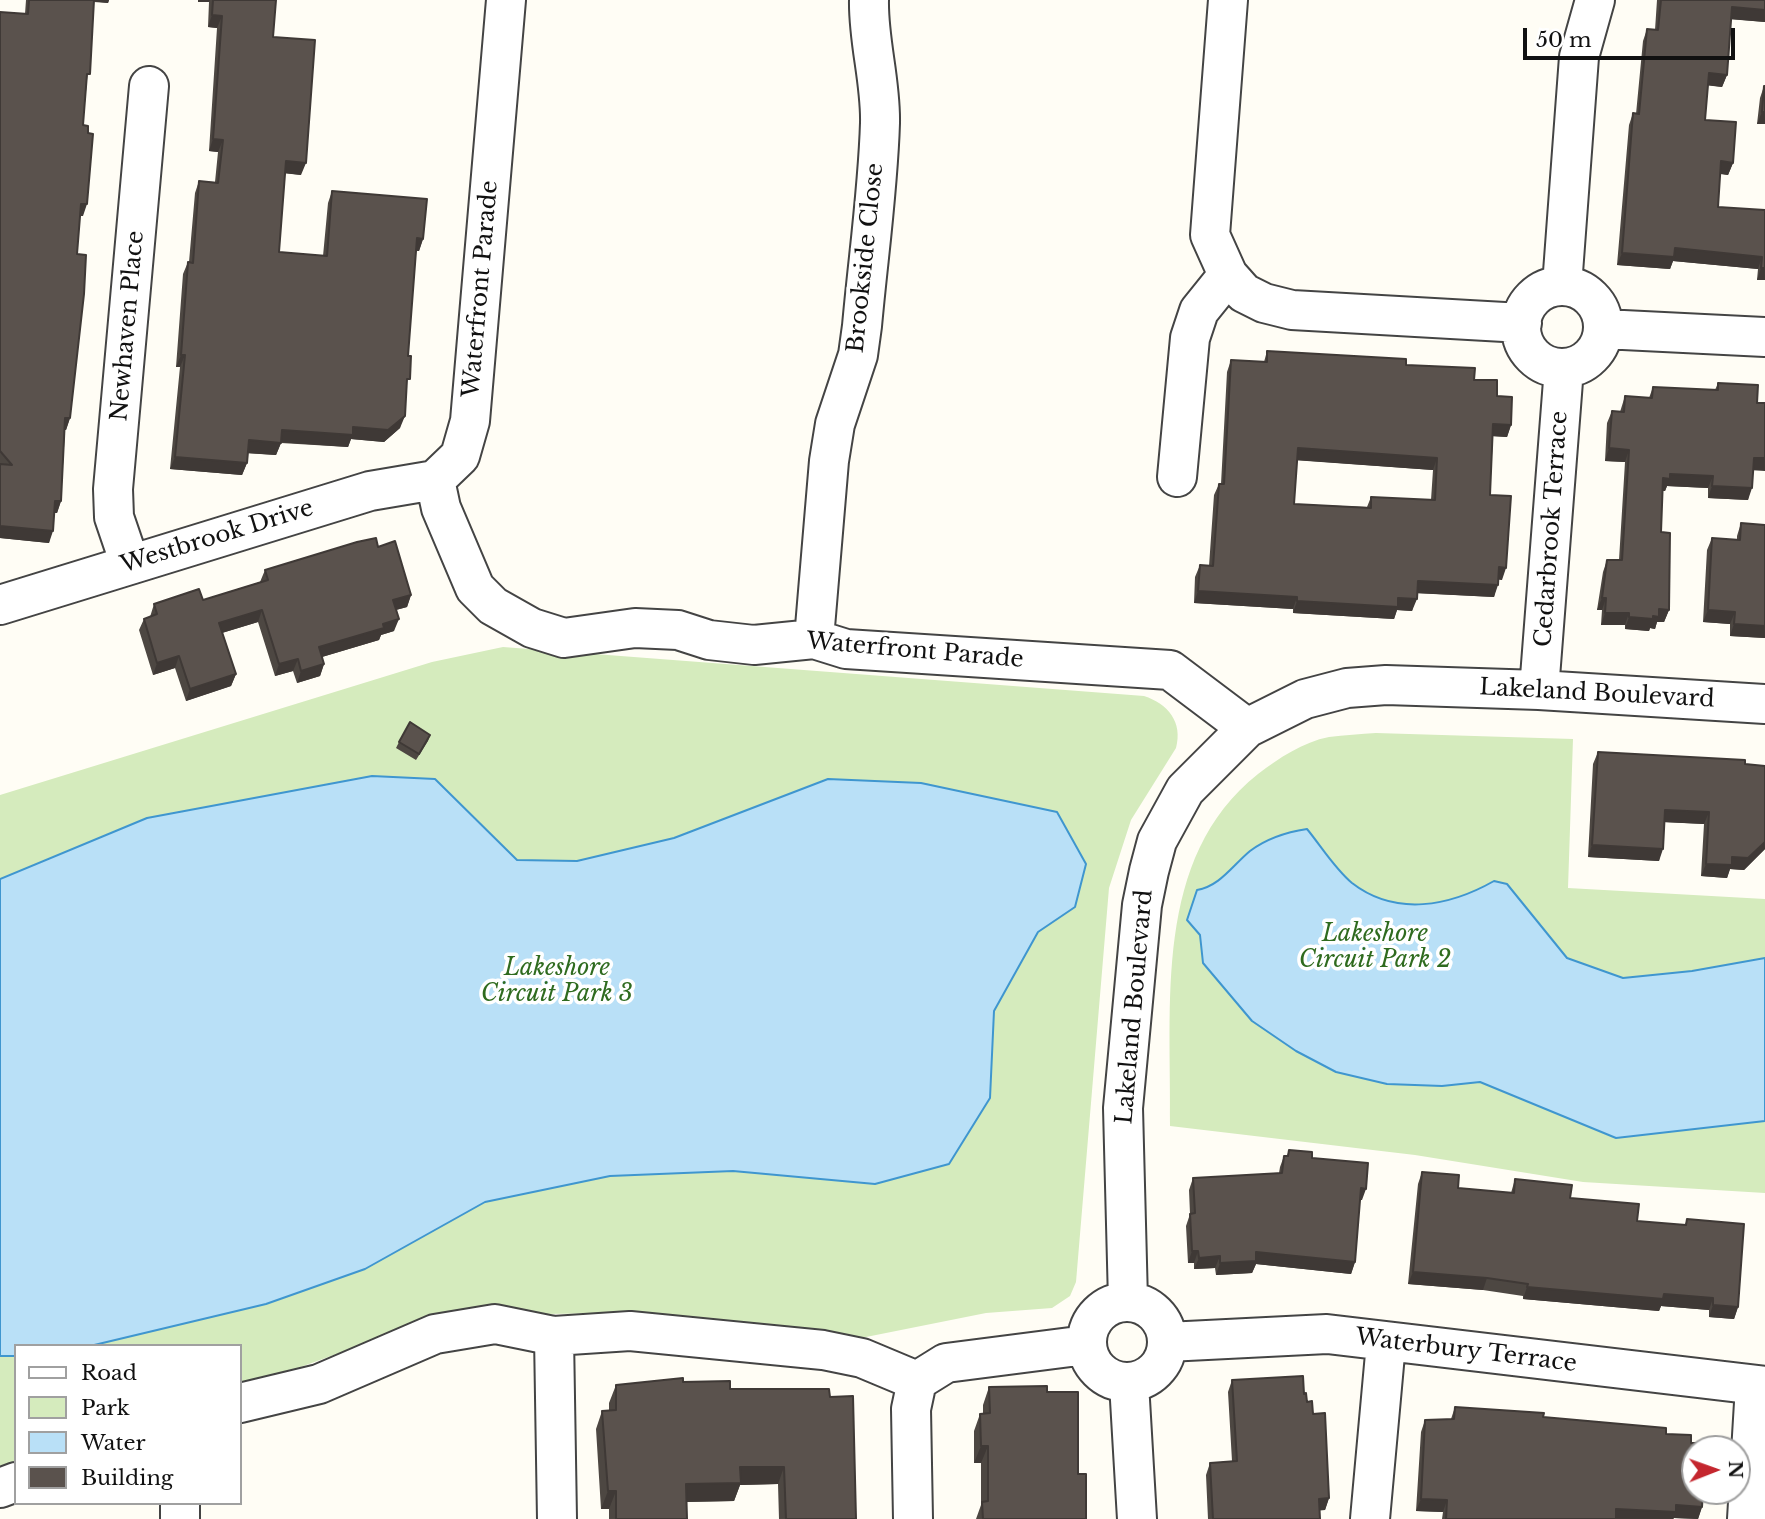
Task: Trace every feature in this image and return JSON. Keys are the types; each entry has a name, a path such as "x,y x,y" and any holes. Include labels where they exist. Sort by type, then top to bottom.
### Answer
{"street":[{"name":"Waterfront Parade","path":"506,0 470,421 460,456 435,480 441,508 475,588 493,606 532,628 564,638 635,628 678,630 709,640 754,645 814,639 846,649 1170,670 1194,685 1247,728"},
{"name":"Brookside Close","path":"814,639 829,461 835,424 858,355 880,125 879,87 869,26 869,0"},
{"path":"1228,0 1210,235 1228,275 1244,293 1264,303 1292,310 1522,323"},
{"path":"1562,286 1579,57 1595,0"},
{"name":"Newhaven Place","path":"130,564 114,517 113,489 149,86"},
{"path":"1177,477 1190,338 1199,311 1228,275"},
{"path":"1562,286 1587,294 1596,303 1603,329 1601,340 1587,360 1564,368 1538,360 1523,337 1522,323 1524,311 1539,293 1562,286"},
{"path":"1603,329 1765,337"},
{"name":"Cedarbrook Terrace","path":"1539,690 1564,368"},
{"name":"Westbrook Drive","path":"0,605 370,491 435,480"},
{"name":"Lakeland Boulevard","path":"1128,1301 1123,1108 1142,905 1149,871 1157,841 1185,790 1247,728 1305,699 1348,688 1386,685 1539,690 1765,704"},
{"path":"1128,1301 1152,1309 1166,1330 1167,1342 1160,1366 1141,1380 1129,1382 1105,1376 1089,1357 1086,1345 1093,1319 1115,1302 1128,1301"},
{"path":"242,1403 319,1384 435,1334 495,1324 554,1336 630,1331 823,1350 862,1358 917,1381"},
{"name":"Waterbury Terrace","path":"1167,1342 1327,1334 1760,1386"},
{"path":"554,1336 557,1519"},
{"path":"1370,1519 1386,1343"},
{"path":"913,1519 911,1409 917,1381 946,1363 1086,1345"},
{"path":"1129,1382 1137,1519"},
{"path":"1747,1519 1760,1386"}],"green space":[{"name":"Lakeshore Circuit Park 3","path":"503,647 1144,696 1167,709 1177,730 1176,748 1131,820 1109,888 1076,1282 1070,1296 1052,1308 986,1313 846,1341 619,1313 544,1314 490,1308 433,1319 242,1388 242,1344 14,1344 14,1470 0,1474 0,795 432,662"},
{"name":"Lakeshore Circuit Park 2","path":"1376,733 1573,739 1568,888 1765,899 1765,1193 1583,1182 1415,1155 1170,1126 1171,984 1175,936 1184,890 1200,847 1224,808 1258,774 1283,757 1319,739"}],"water":[{"name":"Lakeshore Circuit Park 3","path":"372,776 435,779 517,860 577,861 674,838 828,779 921,783 1057,812 1086,864 1075,907 1038,932 994,1011 990,1098 949,1164 875,1184 733,1171 610,1176 485,1202 365,1269 266,1304 98,1344 14,1344 14,1356 0,1356 0,879 147,818"},
{"path":"1307,829 1352,883 1387,901 1405,904 1441,902 1477,890 1494,881 1507,884 1567,958 1623,978 1692,971 1765,958 1765,1121 1616,1138 1480,1082 1442,1086 1387,1084 1336,1072 1296,1051 1252,1021 1203,963 1200,935 1187,920 1197,890 1219,880 1250,851 1263,843 1284,834"}],"building":[{"path":"29,0 94,0 90,74 87,74 83,125 88,126 88,133 93,134 87,204 81,204 77,254 86,255 84,294 70,418 65,418 61,501 55,501 53,531 0,526 0,464 12,465 0,451 0,12 28,14"},
{"path":"213,0 276,0 273,37 315,40 306,163 286,161 279,252 327,256 332,191 427,199 423,239 417,238 408,356 411,356 410,379 407,379 405,416 388,430 353,427 353,435 282,430 281,443 249,440 247,463 175,457 185,355 181,355 188,262 193,263 199,181 218,183 223,140 213,139 222,16 212,15"},
{"path":"1661,0 1765,0 1765,10 1732,7 1727,75 1709,73 1705,120 1736,122 1733,163 1721,161 1718,207 1765,210 1765,268 1761,268 1762,257 1675,248 1674,257 1622,253 1633,113 1639,114 1647,29 1658,30"},
{"path":"1764,86 1765,112 1762,112"},
{"path":"1267,351 1406,359 1406,365 1475,368 1474,380 1497,380 1497,396 1512,397 1511,425 1493,424 1490,495 1511,496 1506,568 1499,567 1498,585 1418,581 1417,599 1398,598 1398,607 1198,591 1200,565 1213,566 1219,484 1224,484 1231,360 1267,362","holes":["1298,448 1437,458 1435,500 1371,497 1371,508 1294,504"]},
{"path":"1718,383 1758,385 1757,403 1765,403 1765,458 1754,458 1752,488 1712,486 1713,476 1670,474 1670,479 1663,478 1661,532 1670,533 1669,610 1659,609 1659,617 1653,616 1653,619 1629,617 1629,613 1605,613 1606,598 1602,598 1607,560 1622,560 1629,450 1609,448 1612,411 1624,412 1625,396 1652,398 1653,387 1718,390"},
{"path":"1741,523 1765,525 1765,626 1734,624 1735,612 1708,610 1712,538 1740,540"},
{"path":"376,538 378,547 395,541 411,595 393,600 399,619 383,624 384,628 319,647 324,664 301,671 298,659 279,664 262,610 219,623 236,674 190,689 179,656 157,663 144,619 157,614 154,604 199,589 203,600 268,580 265,570"},
{"path":"410,722 430,735 419,754 399,742"},
{"path":"1598,752 1745,760 1745,764 1765,766 1765,842 1748,858 1732,857 1732,865 1706,864 1709,812 1665,810 1663,849 1592,845"},
{"path":"1289,1150 1312,1152 1312,1158 1368,1163 1366,1189 1361,1188 1355,1262 1256,1252 1256,1261 1220,1263 1220,1256 1199,1258 1198,1251 1192,1251 1190,1214 1195,1213 1193,1178 1282,1173 1284,1156 1288,1156"},
{"path":"1422,1172 1459,1175 1458,1188 1514,1193 1515,1179 1572,1185 1570,1198 1639,1204 1637,1221 1686,1225 1687,1219 1744,1224 1738,1307 1713,1305 1713,1298 1664,1294 1663,1299 1527,1287 1528,1284 1487,1278 1413,1272"},
{"path":"1303,1376 1304,1394 1306,1393 1307,1402 1312,1401 1313,1414 1325,1413 1329,1498 1319,1499 1320,1519 1213,1519 1210,1463 1237,1461 1232,1380"},
{"path":"683,1378 683,1382 730,1381 730,1389 829,1389 830,1397 853,1396 856,1519 786,1519 784,1467 740,1467 741,1483 686,1484 687,1519 616,1519 616,1491 608,1491 602,1411 616,1410 616,1385"},
{"path":"1047,1386 1047,1392 1078,1392 1078,1474 1086,1474 1086,1519 983,1519 982,1502 988,1501 988,1446 981,1446 980,1414 990,1413 989,1387"},
{"path":"1455,1407 1544,1413 1543,1417 1666,1428 1666,1434 1691,1435 1681,1435 1681,1505 1702,1507 1676,1505 1676,1512 1616,1509 1616,1519 1446,1519 1447,1500 1421,1499 1425,1420 1454,1419"}]}
